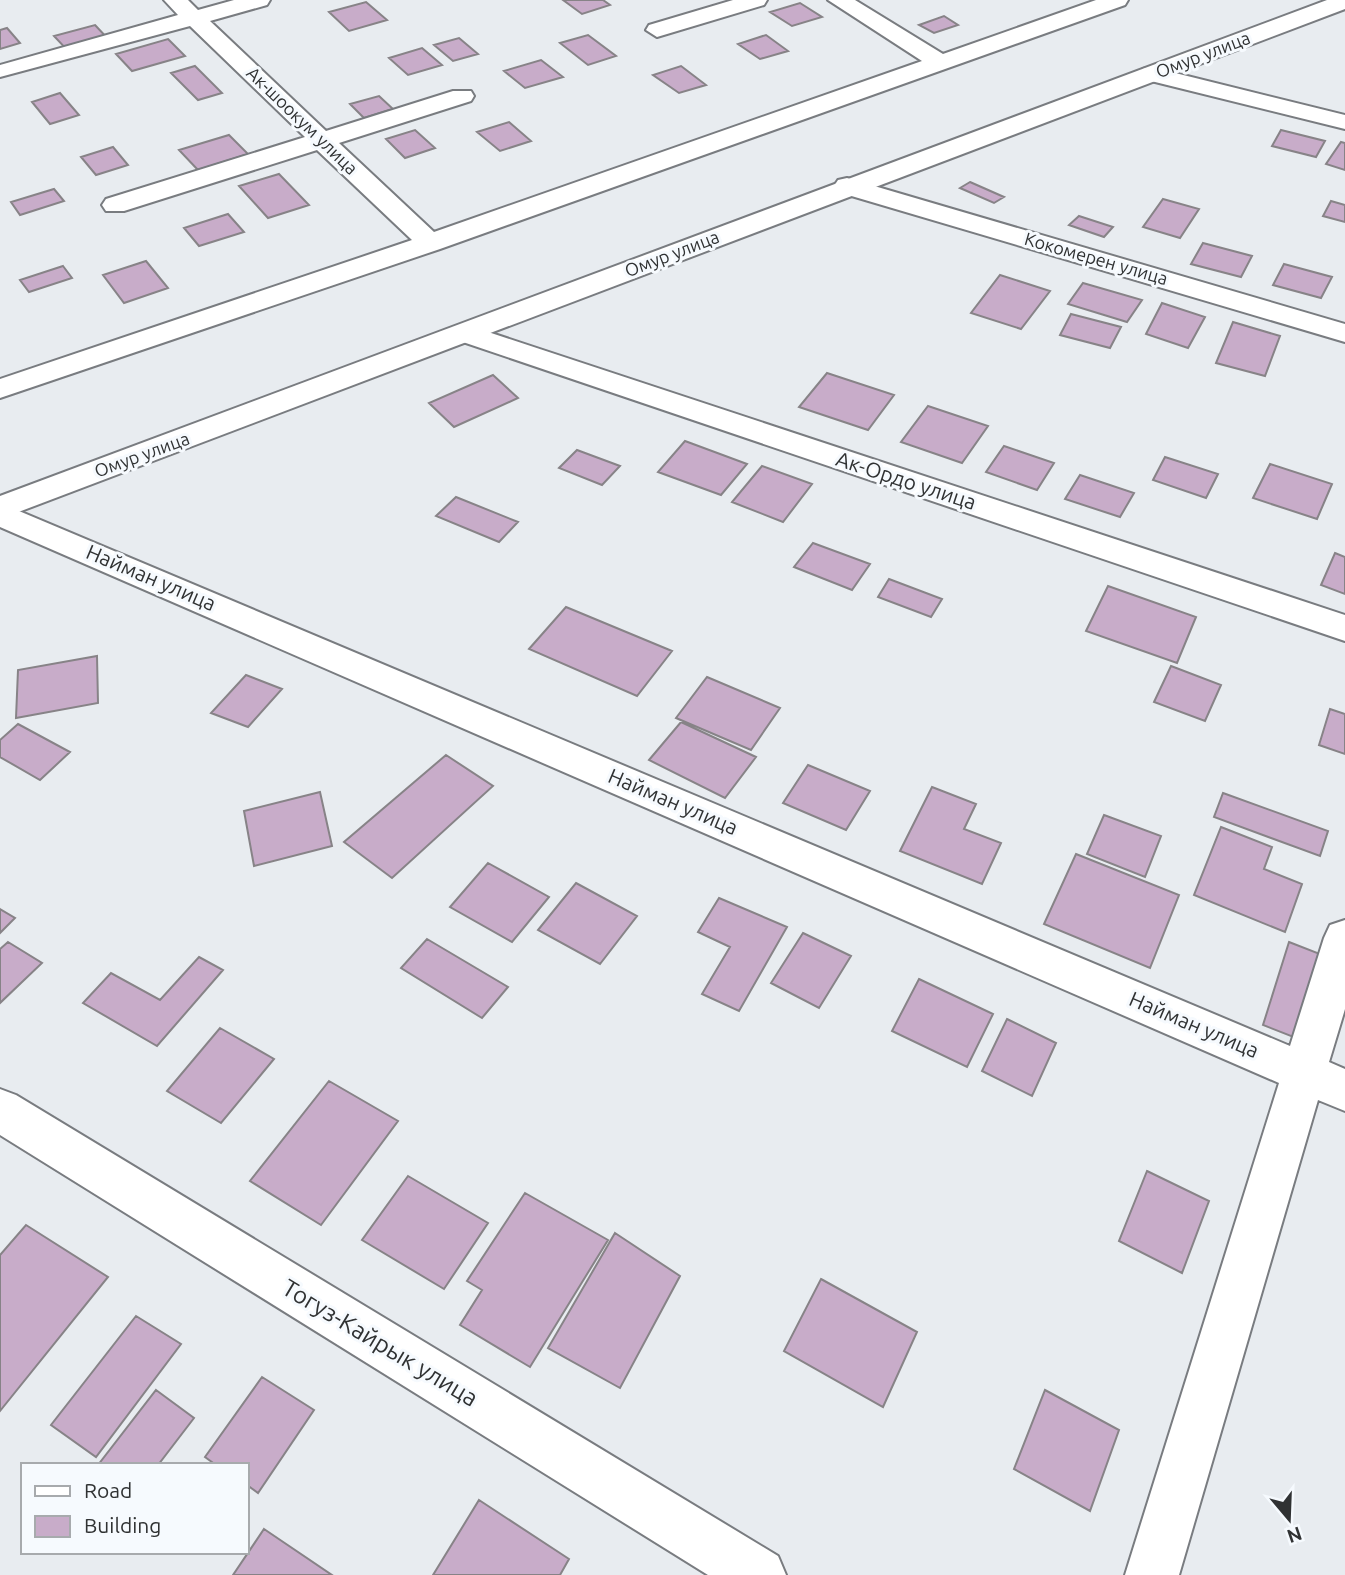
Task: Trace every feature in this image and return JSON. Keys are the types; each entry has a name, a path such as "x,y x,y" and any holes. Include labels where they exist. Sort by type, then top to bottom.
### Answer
{"street":[{"name":"Ак-шоокум улица","path":"175,0 430,243"},
{"path":"3,71 259,0"},
{"path":"657,30 756,0"},
{"path":"839,0 939,61"},
{"path":"0,389 430,243 1117,0"},
{"name":"Омур улица","path":"0,508 467,334 847,186 1345,1"},
{"path":"1152,74 1345,122"},
{"path":"115,205 462,96"},
{"name":"Кокомерен улица","path":"847,186 1345,333"},
{"name":"Ак-Ордо улица","path":"467,334 1345,628"},
{"name":"Найман улица","path":"0,514 1325,1081"},
{"path":"1152,1575 1325,1081 1345,938"},
{"name":"Тогуз-Кайрык улица","path":"0,1110 759,1575"}],"building":[{"path":"563,0 603,0 610,5 582,14"},
{"path":"366,2 387,20 349,31 329,12"},
{"path":"800,3 822,17 792,26 770,12"},
{"path":"944,16 958,25 934,33 919,25"},
{"path":"95,25 110,41 69,52 54,36"},
{"path":"7,28 20,43 0,49 0,30"},
{"path":"588,35 616,56 588,65 560,43"},
{"path":"766,35 788,51 760,59 738,44"},
{"path":"459,38 478,54 453,61 434,45"},
{"path":"168,39 185,56 132,71 116,54"},
{"path":"422,48 442,65 408,75 389,58"},
{"path":"541,60 563,77 525,88 504,71"},
{"path":"195,66 222,93 198,100 171,73"},
{"path":"681,66 706,85 679,93 653,75"},
{"path":"60,93 79,115 50,124 32,102"},
{"path":"379,96 393,109 364,118 350,104"},
{"path":"509,122 531,141 500,151 477,132"},
{"path":"415,130 435,148 405,158 386,139"},
{"path":"1281,130 1325,141 1316,157 1272,146"},
{"path":"229,135 248,154 198,170 179,150"},
{"path":"1341,142 1345,143 1345,170 1326,164"},
{"path":"113,147 128,165 96,175 81,157"},
{"path":"279,174 309,205 268,218 239,186"},
{"path":"970,182 1004,197 994,203 960,188"},
{"path":"54,189 64,201 20,215 11,202"},
{"path":"1163,199 1199,209 1180,238 1143,227"},
{"path":"1331,201 1345,205 1345,222 1323,216"},
{"path":"228,214 244,232 199,246 184,228"},
{"path":"1079,216 1113,227 1104,237 1069,225"},
{"path":"1203,243 1252,256 1241,277 1191,264"},
{"path":"146,261 168,288 124,303 103,275"},
{"path":"1284,264 1332,277 1321,298 1273,285"},
{"path":"63,266 72,278 29,292 20,280"},
{"path":"1000,275 1050,291 1021,329 971,313"},
{"path":"1083,283 1142,300 1127,322 1068,304"},
{"path":"1162,303 1205,317 1188,348 1146,334"},
{"path":"1071,314 1121,327 1110,348 1060,335"},
{"path":"1233,322 1280,336 1265,376 1216,363"},
{"path":"827,373 894,395 868,430 799,407"},
{"path":"493,375 518,398 454,427 429,403"},
{"path":"928,406 988,426 962,463 901,442"},
{"path":"685,441 747,464 721,495 658,472"},
{"path":"1004,446 1054,463 1037,490 986,472"},
{"path":"577,450 620,466 602,485 559,468"},
{"path":"1165,457 1218,474 1206,498 1153,480"},
{"path":"1270,464 1332,484 1317,519 1253,498"},
{"path":"762,466 812,484 783,522 732,502"},
{"path":"1080,475 1134,493 1120,517 1065,499"},
{"path":"456,497 518,522 499,542 436,516"},
{"path":"813,543 870,564 852,590 794,567"},
{"path":"1335,553 1345,557 1345,594 1321,585"},
{"path":"889,579 942,599 931,617 878,597"},
{"path":"1108,586 1196,617 1177,663 1086,631"},
{"path":"566,607 672,651 637,696 529,649"},
{"path":"97,656 98,703 16,718 18,670"},
{"path":"1171,666 1221,685 1205,721 1154,702"},
{"path":"246,675 282,689 248,727 211,713"},
{"path":"707,677 780,708 751,750 676,718"},
{"path":"1330,709 1345,714 1345,754 1319,745"},
{"path":"681,722 756,757 725,798 649,760"},
{"path":"18,724 70,752 40,780 0,757 0,740"},
{"path":"446,755 493,786 392,878 344,842"},
{"path":"808,765 870,791 846,830 783,803"},
{"path":"932,787 976,804 964,829 1001,843 982,884 900,851"},
{"path":"320,792 332,846 254,866 244,811"},
{"path":"1223,793 1328,831 1320,856 1214,817"},
{"path":"1104,815 1161,836 1145,877 1087,854"},
{"path":"1221,827 1272,847 1264,869 1302,884 1285,932 1194,895"},
{"path":"1076,854 1179,895 1150,968 1044,924"},
{"path":"488,863 549,897 512,942 450,907"},
{"path":"576,883 637,916 600,964 538,930"},
{"path":"719,898 787,927 739,1011 702,994 730,947 698,932"},
{"path":"0,909 15,918 0,933"},
{"path":"803,933 851,956 819,1008 771,983"},
{"path":"427,939 508,987 482,1018 401,968"},
{"path":"8,942 42,963 0,1003 0,949"},
{"path":"1289,942 1320,954 1296,1038 1263,1025"},
{"path":"199,957 223,970 157,1046 83,1003 111,973 160,1000"},
{"path":"919,979 993,1014 967,1067 892,1031"},
{"path":"1007,1019 1056,1043 1032,1096 982,1071"},
{"path":"220,1028 274,1059 221,1123 167,1091"},
{"path":"329,1081 398,1121 321,1225 250,1181"},
{"path":"1147,1171 1209,1201 1182,1273 1119,1241"},
{"path":"408,1176 488,1223 444,1289 362,1240"},
{"path":"525,1193 608,1240 530,1367 460,1325 482,1290 467,1281"},
{"path":"26,1225 108,1277 0,1411 0,1255"},
{"path":"615,1233 680,1276 620,1388 548,1348"},
{"path":"821,1279 917,1332 883,1407 784,1351"},
{"path":"136,1316 181,1344 96,1457 51,1425"},
{"path":"262,1377 314,1410 258,1493 248,1486 248,1463 213,1463 205,1457"},
{"path":"156,1390 194,1418 160,1463 100,1463"},
{"path":"1045,1390 1119,1430 1090,1511 1014,1469"},
{"path":"479,1500 569,1559 560,1575 433,1575"},
{"path":"264,1529 332,1575 233,1575"}]}
